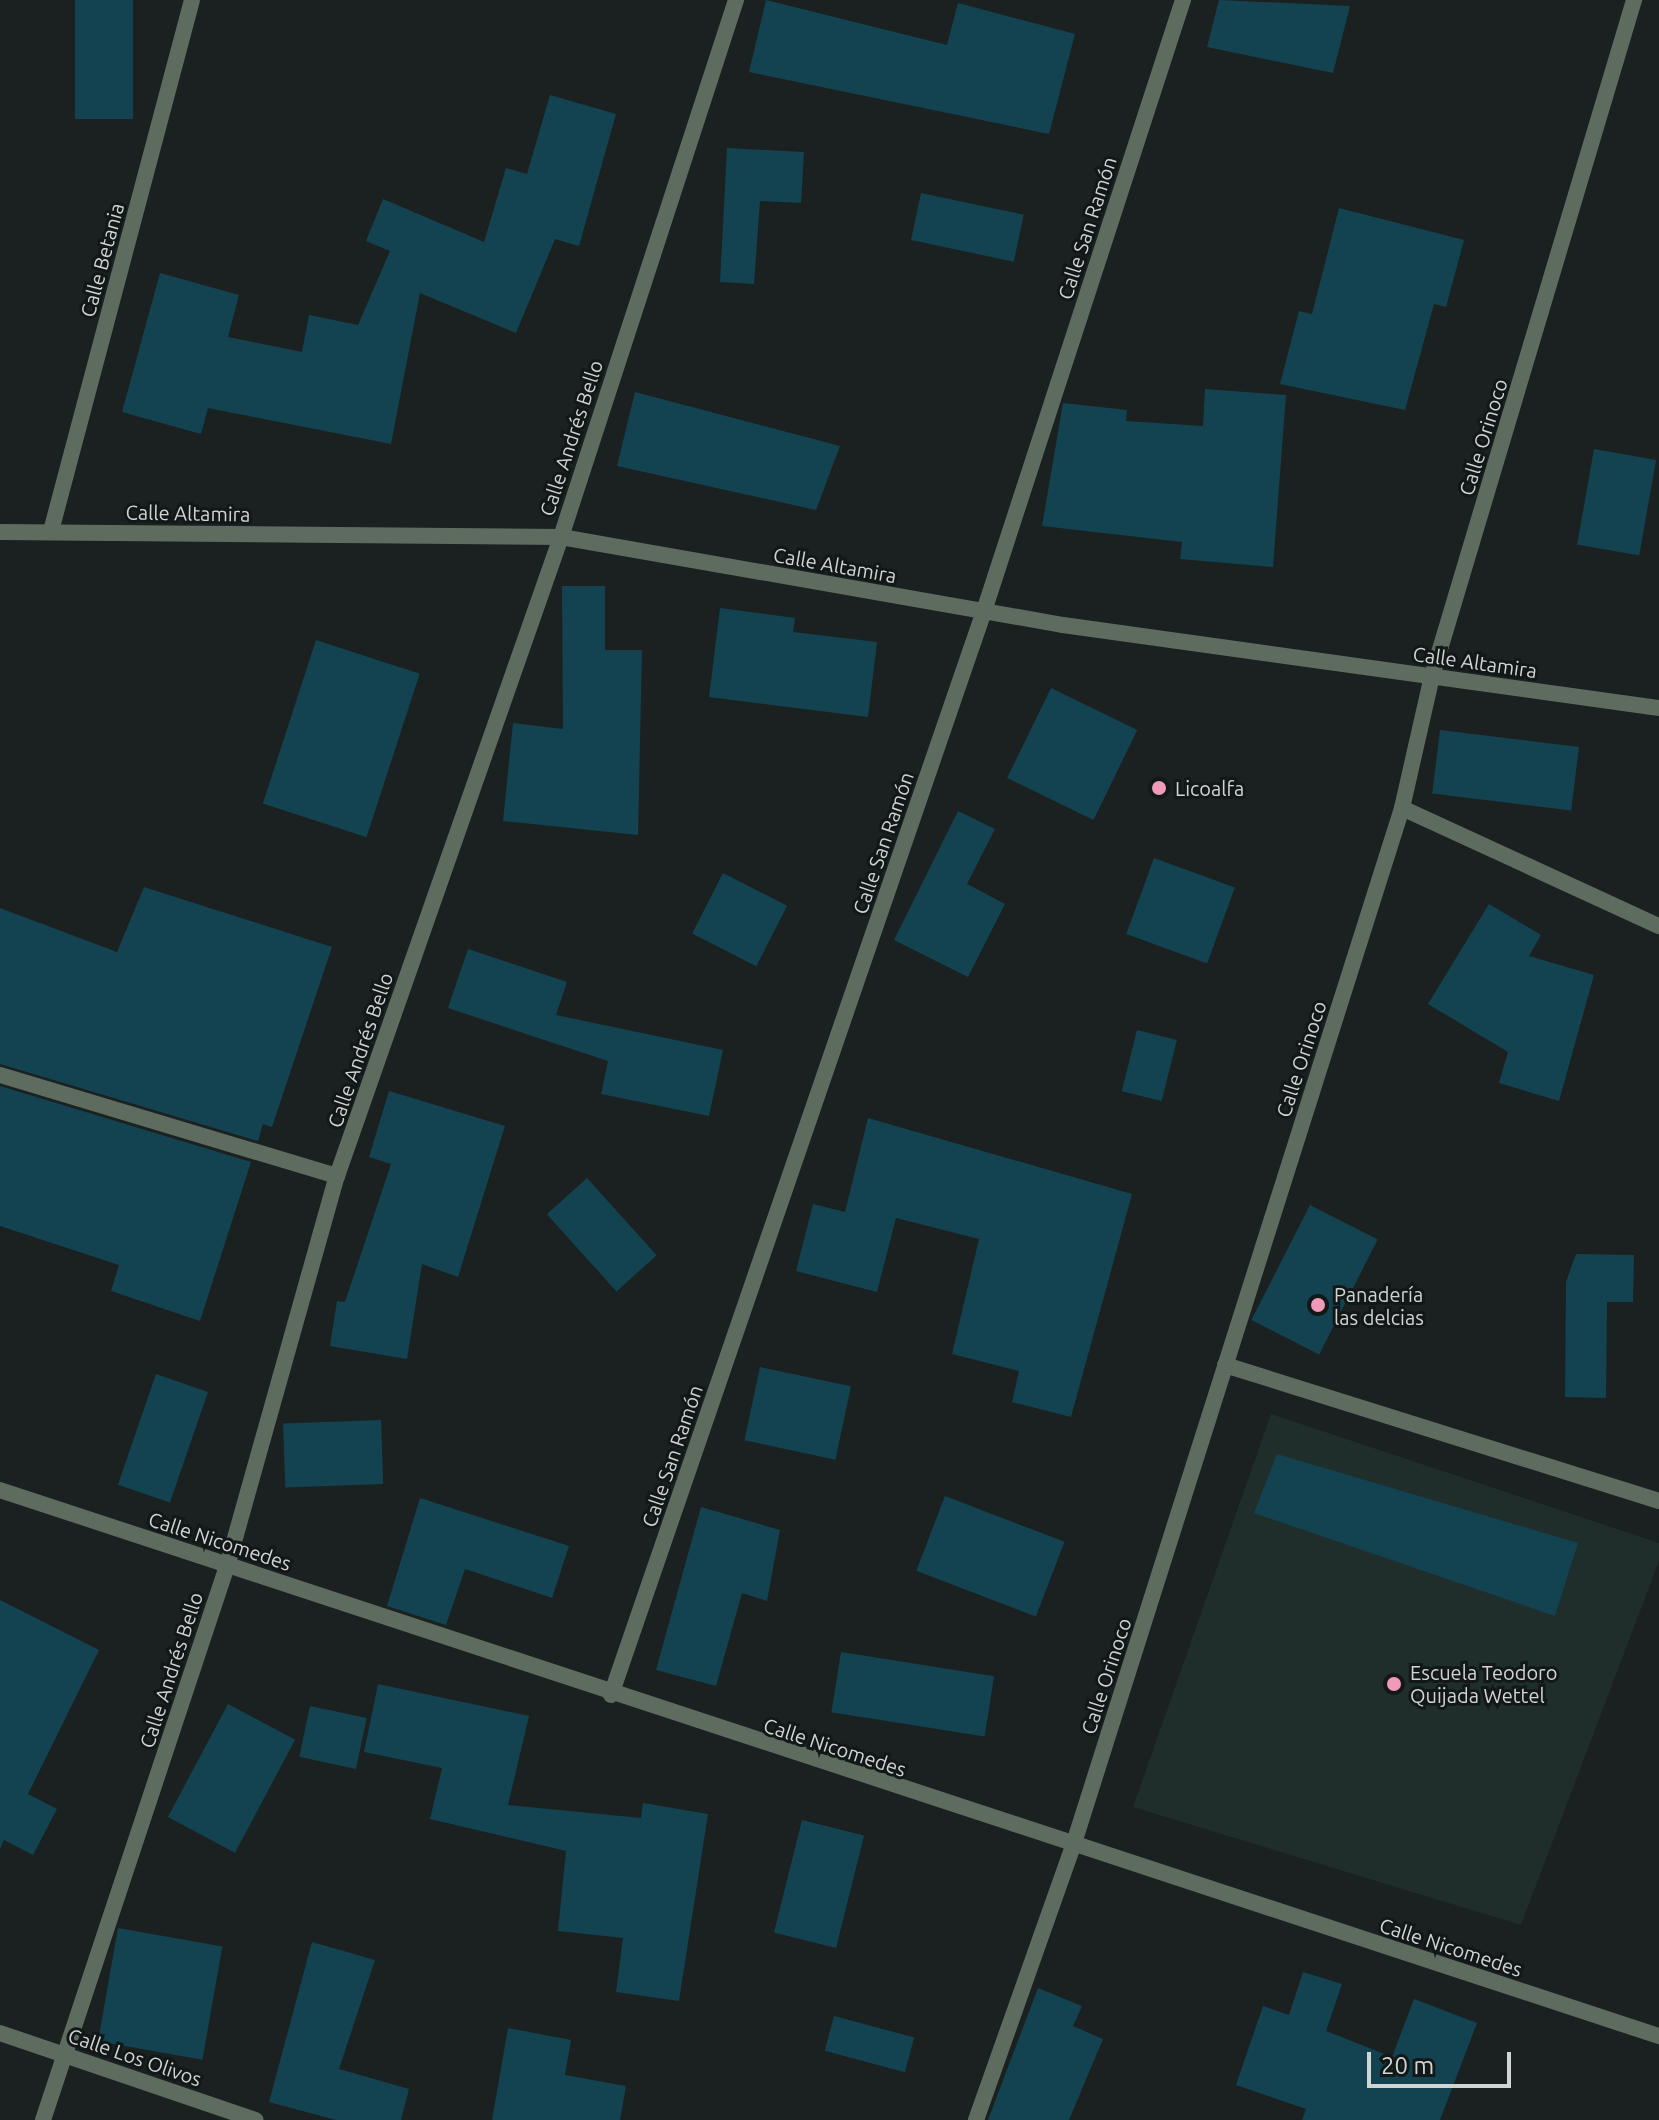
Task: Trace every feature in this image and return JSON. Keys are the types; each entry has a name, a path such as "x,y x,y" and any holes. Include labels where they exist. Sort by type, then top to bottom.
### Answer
{"street":[{"name":"Calle Betania","path":"51,531 192,0"},
{"name":"Calle Andrés Bello","path":"43,2120 228,1563 337,1176 561,537 736,0"},
{"name":"Calle San Ramón","path":"611,1695 984,611 1183,0"},
{"name":"Calle Orinoco","path":"976,2120 1073,1846 1402,808 1432,676 1634,0"},
{"name":"Calle Altamira","path":"0,532 561,537 984,611 1659,708"},
{"path":"1402,808 1659,926"},
{"path":"0,1075 337,1176"},
{"path":"1225,1365 1659,1501"},
{"name":"Calle Nicomedes","path":"0,1490 228,1563 611,1695 1659,2036"},
{"name":"Calle Los Olivos","path":"0,2033 256,2120"}],"shaded area":[{"name":"Escuela Teodoro Quijada Wettel","path":"1271,1414 1659,1543 1659,1561 1521,1925 1133,1807"}],"building":[{"path":"75,0 133,0 133,119 75,119"},
{"path":"766,0 947,45 958,3 1075,34 1049,134 749,72"},
{"path":"1219,0 1350,6 1333,73 1207,47"},
{"path":"550,95 616,114 579,246 555,239 516,333 420,293 391,444 208,408 201,434 122,412 160,273 239,295 228,337 302,352 309,315 358,325 390,251 366,241 383,199 484,242 506,168 527,174"},
{"path":"727,148 804,152 801,203 760,201 754,284 720,282"},
{"path":"921,193 1024,215 1014,262 911,240"},
{"path":"1339,208 1464,240 1446,307 1434,304 1405,410 1280,384 1299,311 1312,314"},
{"path":"1205,389 1286,395 1273,567 1180,559 1182,542 1042,526 1063,403 1127,410 1126,421 1203,426"},
{"path":"635,392 840,446 816,510 617,466"},
{"path":"1594,449 1656,460 1639,555 1577,545"},
{"path":"562,586 605,586 605,650 642,650 638,835 503,821 513,723 563,729"},
{"path":"720,608 795,618 793,632 877,642 868,717 709,697"},
{"path":"316,640 420,674 367,837 263,804"},
{"path":"1051,688 1137,730 1093,820 1007,778"},
{"path":"1440,730 1579,747 1571,811 1432,794"},
{"path":"958,811 995,829 967,884 1005,904 968,977 894,940"},
{"path":"1154,858 1235,887 1207,964 1126,934"},
{"path":"723,873 787,906 756,966 692,934"},
{"path":"144,887 332,947 272,1127 263,1124 258,1141 0,1064 0,908 117,952"},
{"path":"1489,904 1541,935 1529,956 1594,975 1559,1101 1499,1083 1508,1052 1428,1004"},
{"path":"468,949 567,982 556,1015 723,1050 709,1116 601,1094 608,1061 448,1008"},
{"path":"1137,1030 1177,1040 1162,1101 1122,1091"},
{"path":"0,1086 251,1162 200,1321 111,1291 119,1265 0,1226"},
{"path":"389,1091 505,1126 458,1277 422,1264 407,1359 330,1346 337,1301 345,1302 391,1164 369,1157"},
{"path":"868,1118 1132,1194 1071,1417 1012,1402 1019,1371 952,1354 979,1239 896,1218 877,1292 796,1271 813,1204 845,1212"},
{"path":"587,1178 657,1255 616,1291 547,1214"},
{"path":"1310,1205 1378,1240 1319,1354 1251,1320"},
{"path":"1576,1254 1634,1255 1633,1302 1607,1302 1606,1398 1565,1397 1566,1282"},
{"path":"760,1367 851,1386 835,1460 744,1440"},
{"path":"156,1374 208,1392 170,1503 118,1485"},
{"path":"381,1420 383,1484 285,1487 283,1423"},
{"path":"1277,1454 1578,1543 1555,1616 1254,1513"},
{"path":"945,1496 1064,1542 1036,1617 916,1571"},
{"path":"420,1498 569,1546 552,1598 465,1569 446,1625 387,1606"},
{"path":"701,1507 780,1530 767,1601 742,1593 716,1686 656,1670"},
{"path":"0,1600 99,1650 28,1794 57,1809 33,1855 4,1840 0,1849"},
{"path":"841,1652 994,1676 985,1736 831,1712"},
{"path":"378,1684 529,1716 508,1805 641,1818 643,1803 708,1814 679,2001 616,1992 623,1938 558,1931 566,1851 430,1819 442,1768 364,1752"},
{"path":"228,1704 295,1740 235,1853 168,1817"},
{"path":"310,1706 367,1718 356,1769 299,1757"},
{"path":"802,1820 864,1835 836,1948 774,1933"},
{"path":"118,1928 222,1946 202,2060 98,2041"},
{"path":"312,1942 375,1960 339,2069 409,2089 401,2120 336,2120 269,2102"},
{"path":"1303,1972 1342,1984 1326,2031 1392,2057 1414,1999 1477,2023 1440,2120 1302,2120 1306,2109 1236,2085 1263,2006 1289,2015"},
{"path":"1038,1988 1082,2006 1073,2026 1103,2039 1069,2120 988,2120"},
{"path":"834,2016 914,2037 905,2072 825,2051"},
{"path":"508,2028 571,2040 565,2075 626,2086 620,2120 492,2120"}],"place":[{"name":"Licoalfa","path":"1159,788"},
{"name":"Panadería las delcias","path":"1318,1305"},
{"name":"Escuela Teodoro Quijada Wettel","path":"1394,1684"}]}
